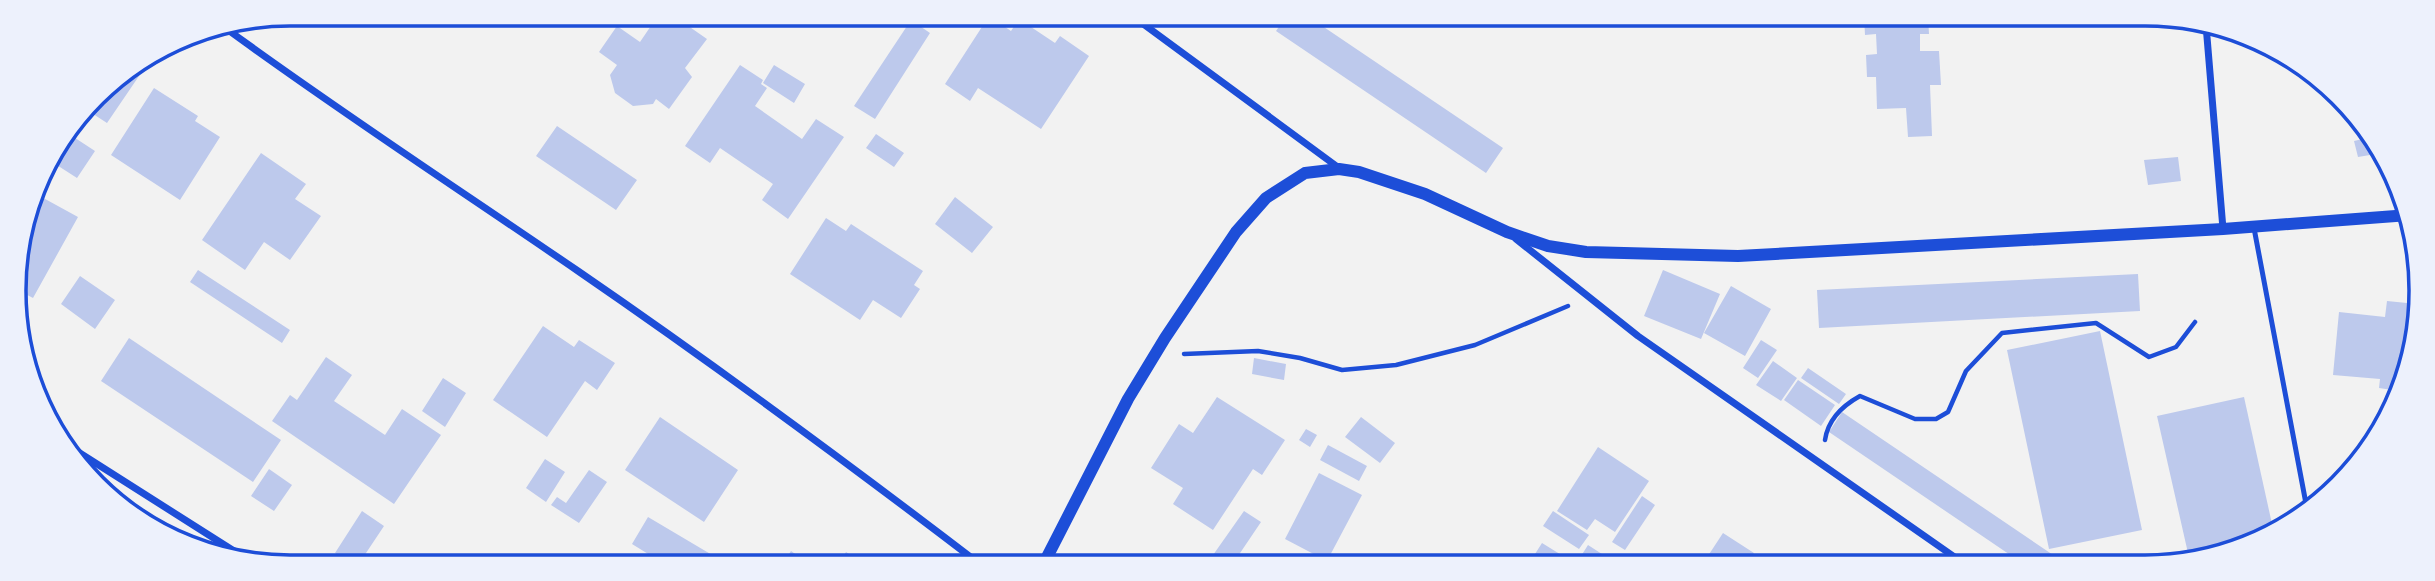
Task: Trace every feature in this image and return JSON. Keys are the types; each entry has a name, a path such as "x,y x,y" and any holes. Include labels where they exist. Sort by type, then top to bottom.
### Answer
{"street":[{"path":"1146,26 1339,169"},
{"path":"232,33 780,414 968,555"},
{"path":"2207,34 2222,229"},
{"path":"1048,555 1128,399 1236,232 1266,198 1305,173 1339,169 1383,179 1424,194 1507,232 1548,246 1586,252 1738,256 2222,229 2398,216"},
{"path":"1507,232 1638,336 1951,555"},
{"path":"85,457 229,548"}],"lane":[{"path":"2254,225 2305,500"}],"path":[{"path":"1155,354 1258,351 1300,358 1342,370 1396,365 1475,345 1588,296"},
{"path":"1820,465 1826,428 1843,405 1860,396 1915,419 1936,419 1948,412 1966,371 2002,333 2096,323 2149,357 2176,347 2195,322"}],"building":[{"path":"617,26 640,42 651,26 688,26 707,39 685,68 692,77 669,109 656,99 653,104 633,106 615,93 610,75 617,65 599,52"},
{"path":"907,26 920,26 930,33 875,119 854,106"},
{"path":"983,26 1004,26 1011,31 1014,26 1030,26 1055,43 1060,36 1089,56 1041,129 978,88 970,101 945,84"},
{"path":"1279,26 1322,26 1503,148 1486,173 1276,31"},
{"path":"1865,26 1929,26 1929,34 1920,34 1920,51 1939,51 1941,85 1930,85 1932,136 1908,137 1906,108 1877,109 1876,77 1867,77 1866,55 1877,54 1876,34 1865,35"},
{"path":"740,65 763,80 761,84 767,88 755,106 802,139 816,119 844,137 788,219 762,200 773,184 720,148 710,163 685,146"},
{"path":"774,65 805,84 794,103 763,83"},
{"path":"141,73 107,123 94,114 116,92"},
{"path":"154,88 198,116 195,121 220,137 180,200 111,155"},
{"path":"557,126 637,180 616,210 536,156"},
{"path":"876,134 904,153 894,167 866,148"},
{"path":"75,138 95,151 77,178 58,166"},
{"path":"2361,139 2371,155 2358,157 2354,141"},
{"path":"261,153 306,184 295,199 321,216 290,260 264,242 245,270 202,240"},
{"path":"2178,157 2181,181 2148,185 2144,160"},
{"path":"955,197 993,227 972,253 935,224"},
{"path":"43,198 78,217 33,298 26,294 27,273 31,239"},
{"path":"826,218 846,231 851,224 923,271 914,285 920,289 901,318 873,300 860,320 790,274"},
{"path":"198,270 290,330 282,343 190,282"},
{"path":"1663,270 1720,294 1701,339 1644,316"},
{"path":"2138,274 2140,311 1819,328 1817,290"},
{"path":"80,276 115,300 95,329 61,304"},
{"path":"1731,286 1771,309 1745,356 1704,333"},
{"path":"2387,301 2408,303 2404,342 2390,390 2379,388 2380,379 2333,375 2339,312 2385,317"},
{"path":"543,326 574,347 579,340 615,363 597,390 585,381 547,437 493,400"},
{"path":"2100,331 2142,530 2049,549 2007,350"},
{"path":"129,338 281,440 253,482 101,381"},
{"path":"1761,340 1777,350 1758,378 1743,368"},
{"path":"326,357 352,375 334,401 385,435 402,409 441,435 394,504 272,421 290,395 297,400"},
{"path":"1254,358 1286,364 1284,380 1252,374"},
{"path":"1773,361 1797,378 1781,401 1756,385"},
{"path":"1808,368 1846,394 1839,404 1801,378"},
{"path":"443,378 466,393 445,427 422,411"},
{"path":"1798,380 1835,405 1821,426 1784,400"},
{"path":"1217,397 1285,440 1262,475 1253,469 1213,530 1173,504 1183,488 1151,468 1179,424 1193,433"},
{"path":"2244,397 2272,522 2229,541 2188,551 2157,416"},
{"path":"1842,412 2053,555 2010,555 1829,432"},
{"path":"660,417 738,470 704,522 625,470"},
{"path":"1361,417 1395,443 1380,463 1345,437"},
{"path":"1306,429 1317,435 1310,447 1299,440"},
{"path":"1328,445 1367,466 1359,481 1320,460"},
{"path":"1598,447 1649,481 1615,532 1595,519 1587,530 1557,511"},
{"path":"545,459 565,472 546,502 526,488"},
{"path":"269,469 292,485 274,511 251,496"},
{"path":"589,470 607,482 579,523 551,505 557,497 566,503"},
{"path":"1319,473 1362,495 1330,555 1316,555 1285,539"},
{"path":"1642,496 1655,505 1625,550 1612,542"},
{"path":"362,511 384,526 365,555 335,553"},
{"path":"1244,511 1261,522 1239,555 1213,555"},
{"path":"1553,511 1589,535 1579,549 1543,526"},
{"path":"648,517 712,555 650,555 632,544"},
{"path":"1723,533 1754,553 1753,555 1709,555"},
{"path":"1542,543 1561,555 1534,555"},
{"path":"1588,545 1604,555 1582,555"}]}
